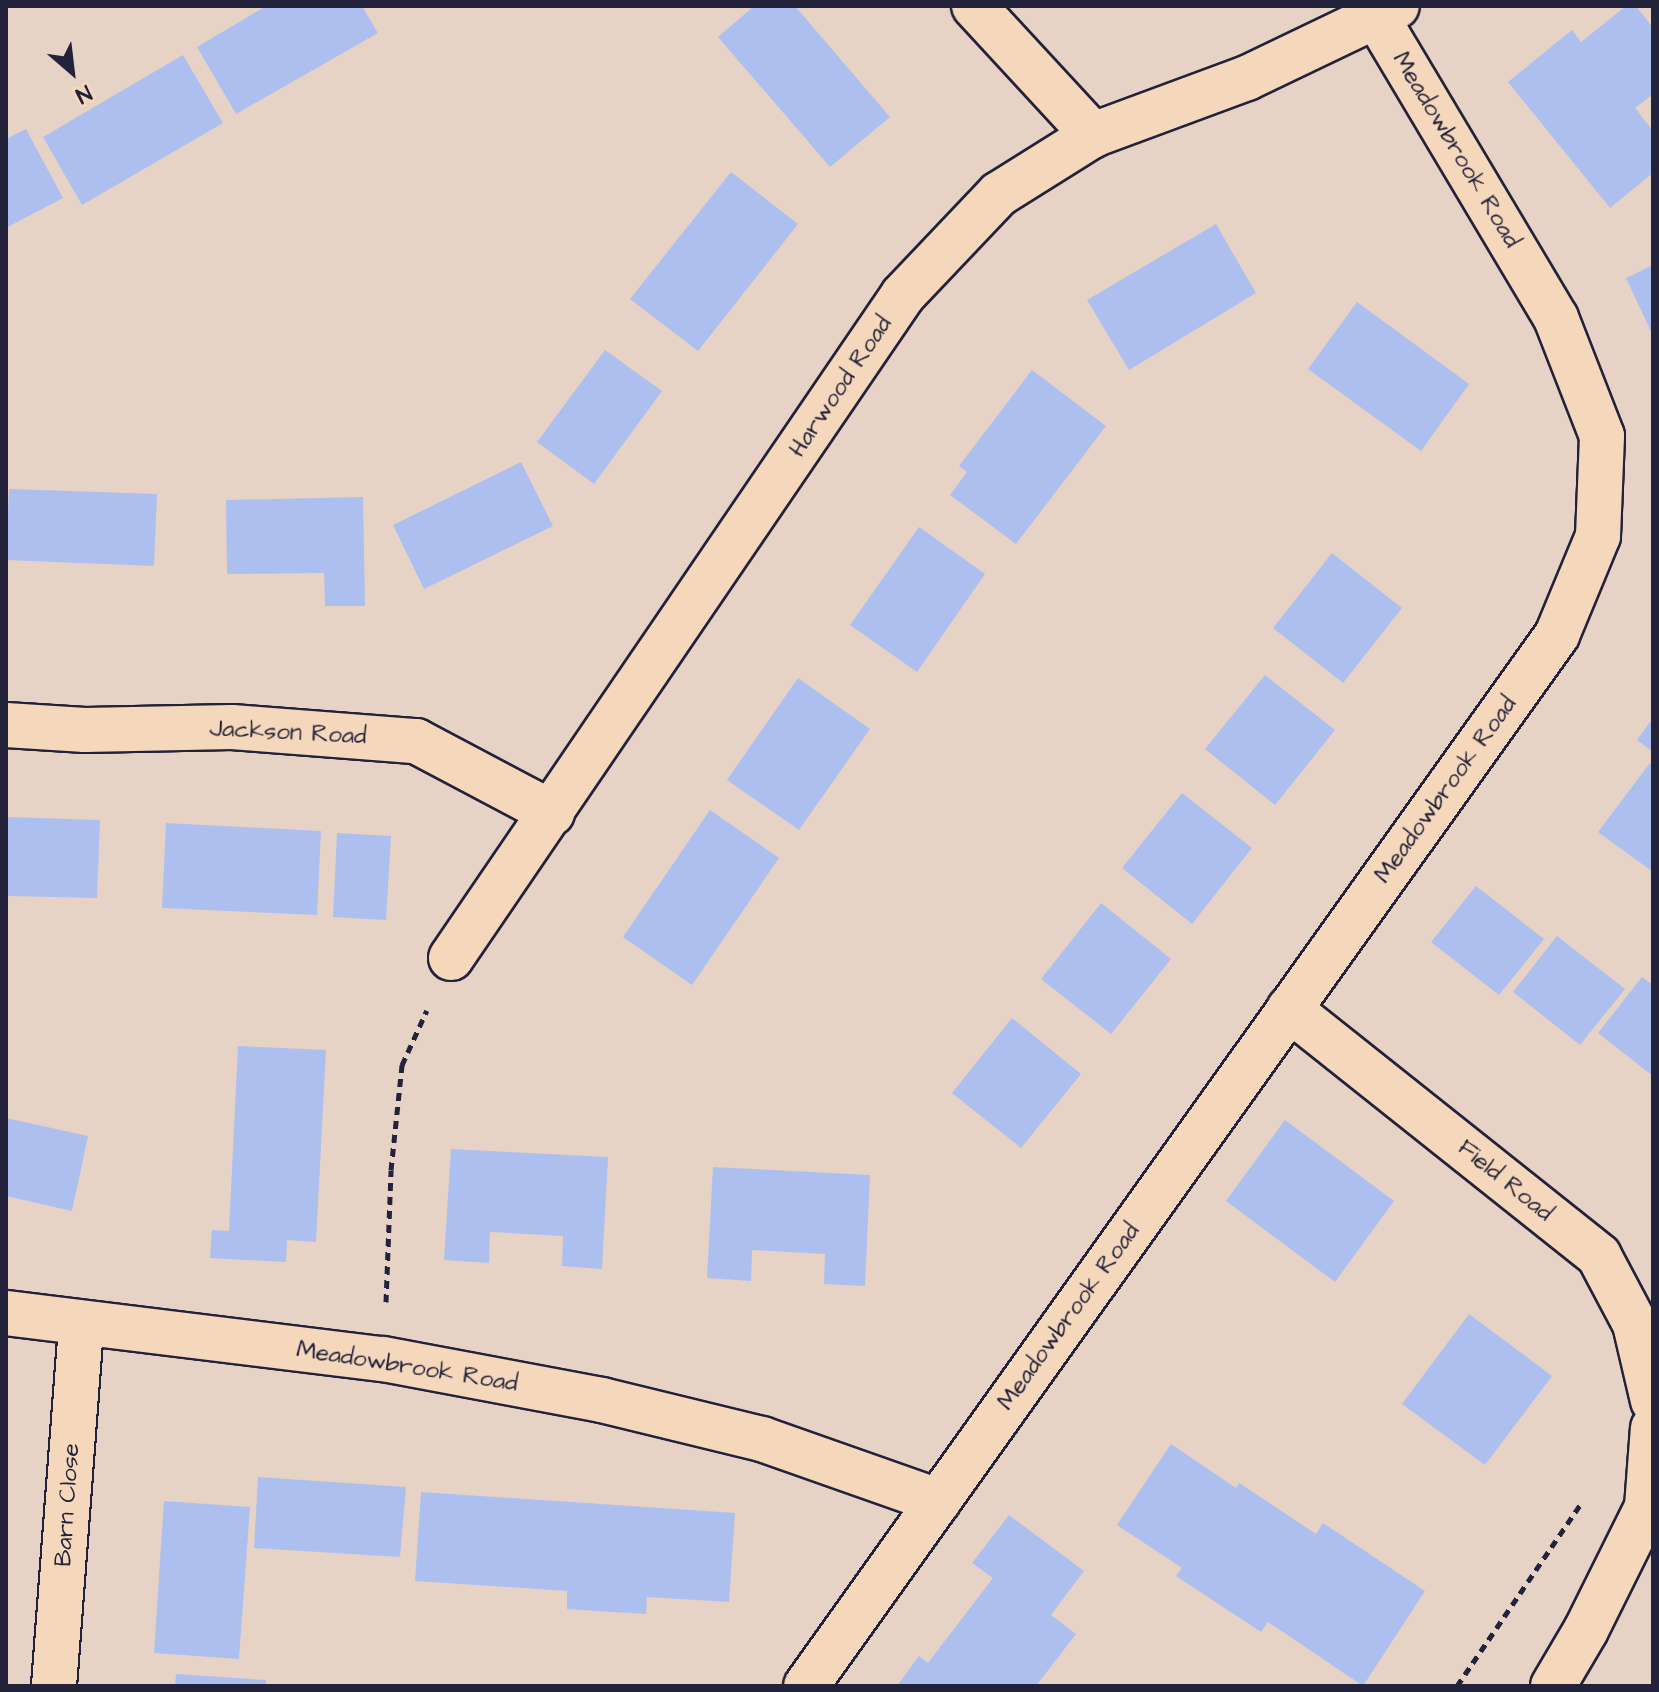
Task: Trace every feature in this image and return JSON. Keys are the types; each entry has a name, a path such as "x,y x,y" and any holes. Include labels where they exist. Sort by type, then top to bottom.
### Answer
{"street":[{"path":"974,6 1093,135"},
{"name":"Harwood Road","path":"451,958 903,295 999,194 1093,135 1247,78 1387,12"},
{"name":"Meadowbrook Road","path":"806,1686 1557,635 1598,536 1602,436 1556,318 1387,12"},
{"name":"Jackson Road","path":"6,725 85,730 232,727 416,741 552,813"},
{"name":"Field Road","path":"1289,1009 1599,1256 1635,1324 1653,1401"},
{"name":"Meadowbrook Road","path":"6,1313 383,1359 602,1400 762,1439 938,1501"},
{"name":"Barn Close","path":"54,1686 81,1324"},
{"path":"1553,1686 1586,1630 1647,1507 1653,1428"}],"path":[{"path":"383,1359 391,1170 402,1065 451,958"},
{"path":"1457,1686 1587,1494"}],"building":[{"path":"266,6 362,6 378,33 236,114 197,47"},
{"path":"754,6 795,6 890,117 830,167 718,37"},
{"path":"1626,6 1636,6 1653,28 1653,94 1635,108 1653,131 1653,173 1610,208 1508,82 1572,30 1581,42"},
{"path":"183,55 223,123 82,205 43,137"},
{"path":"26,129 63,198 6,228 6,139"},
{"path":"731,172 798,224 698,351 630,299"},
{"path":"1216,224 1256,293 1129,370 1087,300"},
{"path":"1653,265 1653,336 1626,278"},
{"path":"1357,302 1469,384 1421,451 1308,369"},
{"path":"605,350 662,391 594,484 537,442"},
{"path":"1032,370 1106,426 1016,544 950,495 967,472 959,466"},
{"path":"521,462 553,526 424,589 393,525"},
{"path":"9,489 157,494 154,566 6,560"},
{"path":"363,497 365,606 325,606 324,573 227,574 226,500"},
{"path":"919,527 985,574 917,672 850,625"},
{"path":"1332,553 1402,608 1343,683 1273,628"},
{"path":"1265,675 1335,730 1275,805 1205,749"},
{"path":"798,678 870,729 799,830 727,780"},
{"path":"1653,718 1653,752 1637,740"},
{"path":"1650,763 1653,766 1653,872 1598,832"},
{"path":"1182,793 1252,848 1192,924 1122,868"},
{"path":"710,810 779,858 692,985 623,937"},
{"path":"6,817 100,820 97,898 6,896"},
{"path":"166,823 321,831 317,915 162,908"},
{"path":"337,833 391,836 386,920 333,917"},
{"path":"1476,886 1544,939 1499,995 1431,942"},
{"path":"1101,903 1171,959 1111,1034 1041,979"},
{"path":"1557,936 1625,989 1580,1045 1513,992"},
{"path":"1642,977 1653,985 1653,1076 1598,1033"},
{"path":"1012,1018 1081,1074 1021,1148 952,1093"},
{"path":"238,1046 326,1050 316,1242 287,1240 286,1262 210,1258 212,1230 229,1231"},
{"path":"6,1118 88,1136 72,1211 6,1196"},
{"path":"1285,1120 1394,1201 1335,1282 1226,1201"},
{"path":"451,1149 608,1157 602,1269 562,1266 563,1236 490,1232 489,1263 444,1260"},
{"path":"713,1167 870,1175 865,1286 824,1284 825,1254 752,1250 751,1281 707,1278"},
{"path":"1469,1314 1552,1376 1485,1465 1402,1404"},
{"path":"1171,1444 1236,1488 1239,1483 1316,1534 1323,1523 1425,1591 1363,1686 1268,1622 1261,1632 1176,1576 1182,1568 1117,1525"},
{"path":"258,1477 406,1487 400,1557 254,1548"},
{"path":"421,1492 735,1513 729,1602 647,1597 646,1614 567,1609 567,1591 415,1581"},
{"path":"164,1501 250,1507 239,1659 154,1653"},
{"path":"1009,1515 1084,1571 1051,1615 1076,1634 1036,1686 897,1686 919,1656 928,1663 993,1578 972,1563"},
{"path":"176,1674 266,1680 266,1686 175,1686"}]}
